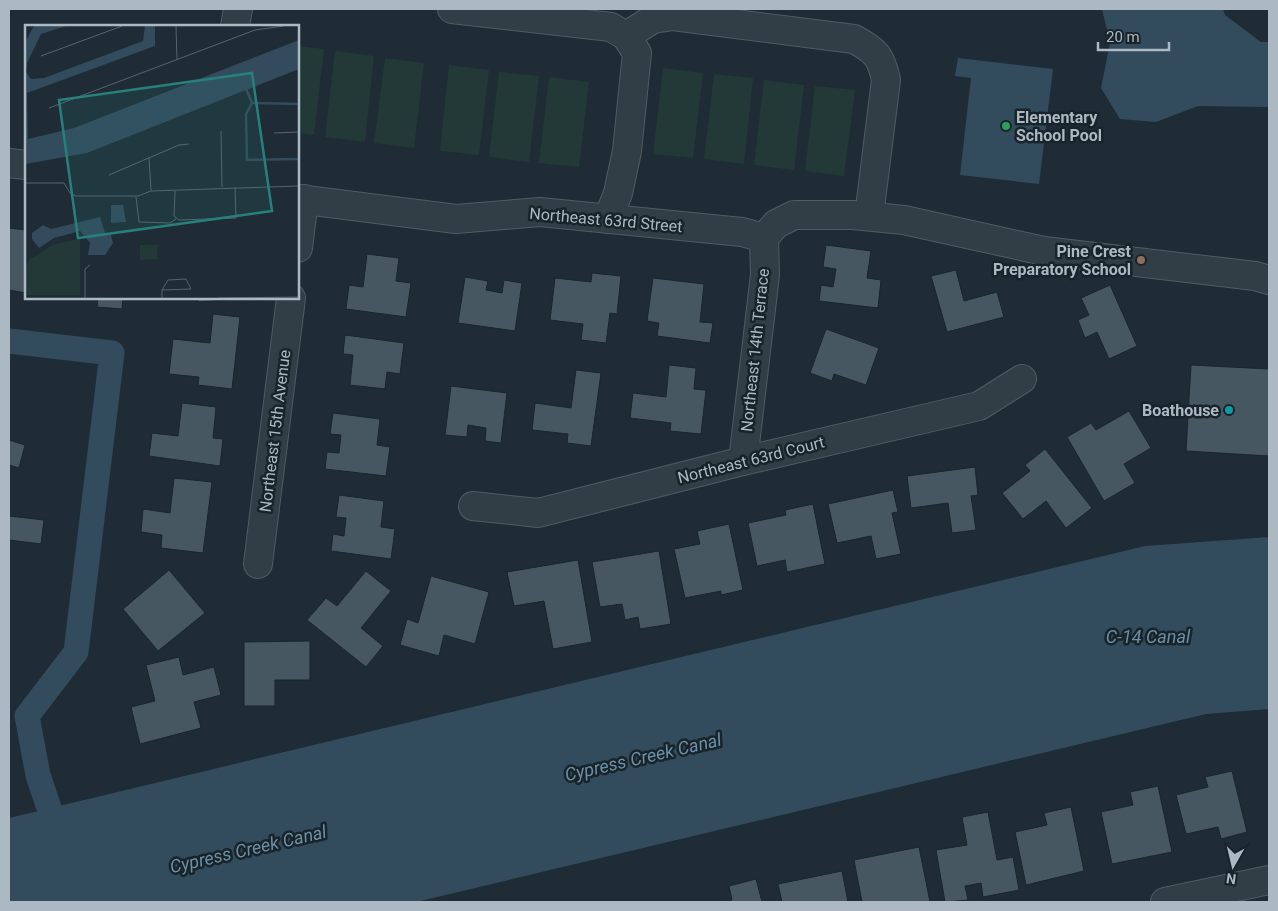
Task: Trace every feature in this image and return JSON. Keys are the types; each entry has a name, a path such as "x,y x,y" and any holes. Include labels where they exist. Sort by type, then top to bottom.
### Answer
{"street":[{"path":"235,25 238,9"},
{"path":"452,9 610,27 626,36 636,53 629,132 618,192 608,219"},
{"path":"626,36 653,19 673,16 854,39 871,49 882,61 886,80 869,216"},
{"path":"9,163 25,165"},
{"path":"299,232 301,199"},
{"name":"Northeast 63rd Street","path":"301,199 456,219 540,212 742,232 764,238"},
{"path":"764,238 776,224 794,215 869,216 904,220 1044,251 1255,276 1269,280"},
{"name":"Northeast 14th Terrace","path":"743,461 765,275 764,238"},
{"name":"Northeast 15th Avenue","path":"258,564 291,299"},
{"name":"Northeast 63rd Court","path":"473,506 538,513 743,461 979,406 1022,379"},
{"path":"1166,902 1269,880"}],"green space":[{"path":"299,46 324,49 314,135 299,133"},
{"path":"335,51 374,56 365,142 325,137"},
{"path":"385,58 424,63 414,148 374,143"},
{"path":"449,65 489,70 479,155 440,151"},
{"path":"663,68 703,73 693,158 653,154"},
{"path":"499,72 539,76 529,162 489,157"},
{"path":"714,74 753,78 744,164 704,159"},
{"path":"549,77 589,82 579,167 539,163"},
{"path":"764,80 804,85 794,170 754,165"},
{"path":"815,86 855,90 844,176 805,171"}],"water":[{"path":"1102,9 1223,9 1225,15 1261,42 1269,42 1269,107 1198,106 1156,122 1120,119 1101,88 1110,43"},
{"name":"Elementary School Pool","path":"958,58 1053,69 1039,184 960,175 971,78 955,76"},
{"name":"C-14 Canal","path":"1269,537 1269,709 1206,714 416,902 9,902 9,818 1145,546"}],"building":[{"path":"9,228 25,230 25,293 9,290"},
{"path":"826,245 871,251 867,278 881,280 878,308 819,301 821,285 833,287 836,269 823,267"},
{"path":"367,254 399,258 396,281 411,283 406,317 346,309 349,285 363,287"},
{"path":"956,270 964,301 997,292 1004,317 947,332 931,276"},
{"path":"592,273 621,276 617,314 610,313 606,343 581,340 583,324 550,320 555,278 591,282"},
{"path":"465,277 488,281 486,290 502,293 504,280 522,283 515,331 458,323"},
{"path":"653,278 704,284 700,322 713,323 710,343 657,336 659,323 647,321"},
{"path":"1110,285 1137,346 1109,359 1097,332 1085,338 1078,320 1089,315 1081,298"},
{"path":"98,299 123,299 122,309 97,307"},
{"path":"198,299 239,299 198,302"},
{"path":"213,314 240,317 232,389 198,385 199,377 169,374 173,339 210,343"},
{"path":"826,329 879,348 866,385 834,374 832,381 810,373"},
{"path":"345,335 404,343 400,374 387,372 385,389 350,385 353,355 343,354"},
{"path":"669,365 696,368 694,389 706,390 701,434 670,431 671,423 630,418 633,393 666,397"},
{"name":"Boathouse","path":"1191,365 1269,369 1269,456 1186,451"},
{"path":"576,370 601,373 591,446 567,443 568,434 532,430 535,403 571,408"},
{"path":"451,386 507,393 501,443 485,441 486,428 468,425 467,437 445,435"},
{"path":"182,403 216,407 213,438 223,439 220,466 149,456 152,433 178,436"},
{"path":"1129,411 1151,448 1124,464 1135,483 1104,501 1067,437 1091,423 1096,430"},
{"path":"333,413 380,419 377,445 390,447 386,476 325,469 327,452 339,453 341,435 330,434"},
{"path":"9,440 25,445 19,468 9,465"},
{"path":"1045,449 1092,508 1066,528 1046,501 1023,519 1002,493 1030,471 1025,465"},
{"path":"975,467 978,495 971,496 976,530 952,533 948,503 911,508 907,476"},
{"path":"174,478 212,482 203,553 161,548 162,535 141,532 143,509 170,513"},
{"path":"893,490 898,512 892,513 901,554 876,559 871,536 837,543 828,504"},
{"path":"339,495 384,501 381,527 395,529 391,559 331,551 333,534 344,536 346,518 336,517"},
{"path":"813,504 825,564 787,572 785,560 757,566 748,523 786,515 785,510"},
{"path":"9,516 44,520 41,544 9,540"},
{"path":"729,524 743,590 721,595 721,591 685,598 674,549 700,544 697,531"},
{"path":"659,551 671,624 640,629 638,617 625,620 622,604 600,607 592,562"},
{"path":"578,560 592,642 553,649 544,601 514,606 507,572"},
{"path":"169,570 205,613 158,651 123,609"},
{"path":"366,571 391,591 361,628 383,646 366,667 307,620 326,598 337,606"},
{"path":"431,576 489,592 475,644 444,635 439,656 400,645 407,619 418,623"},
{"path":"310,641 310,680 275,680 275,706 244,706 244,642"},
{"path":"179,657 183,675 214,667 221,695 194,702 201,728 140,744 131,707 155,701 146,665"},
{"path":"1232,771 1247,832 1221,839 1218,827 1186,834 1176,795 1208,787 1205,777"},
{"path":"1158,786 1172,852 1112,864 1101,812 1133,805 1130,792"},
{"path":"1071,807 1084,871 1026,885 1015,832 1047,825 1044,813"},
{"path":"988,812 997,860 1013,857 1019,890 983,897 981,883 965,886 968,900 945,902 936,850 967,845 962,817"},
{"path":"919,847 930,902 862,902 854,860"},
{"path":"842,871 848,902 782,902 778,884"},
{"path":"756,879 762,902 722,902 732,900 729,886"}],"waterway":[{"path":"9,341 112,353 76,652 27,716 38,775 60,841"}],"place":[{"name":"Elementary School Pool","path":"1006,126"},
{"name":"Pine Crest Preparatory School","path":"1141,260"},
{"name":"Boathouse","path":"1229,410"}],"water label":[{"name":"Cypress Creek Canal","path":"643,757"},
{"name":"Cypress Creek Canal","path":"248,849"}]}
